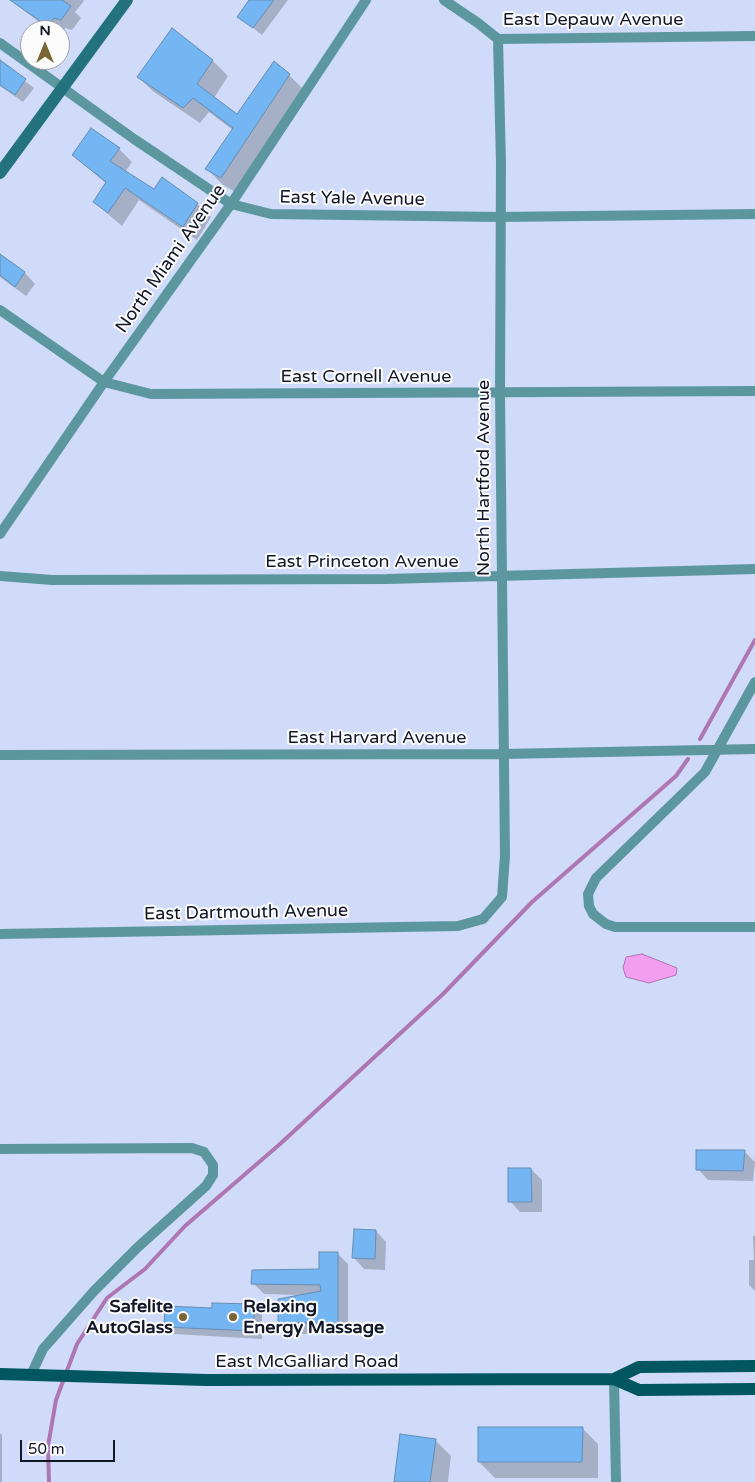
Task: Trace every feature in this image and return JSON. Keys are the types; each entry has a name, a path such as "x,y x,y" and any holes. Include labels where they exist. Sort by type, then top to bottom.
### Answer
{"main road":[{"path":"0,173 126,0"},
{"name":"East McGalliard Road","path":"614,1380 638,1367 755,1366"},
{"name":"East McGalliard Road","path":"0,1374 82,1378 206,1380 614,1380 639,1390 755,1389"}],"street":[{"name":"North Miami Avenue","path":"0,534 104,382 231,204 366,0"},
{"name":"East Depauw Avenue","path":"444,0 478,22 498,39 755,36"},
{"name":"North Hartford Avenue","path":"490,914 502,897 504,887 499,217 501,164 498,39"},
{"name":"East Yale Avenue","path":"0,42 134,139 231,204 271,214 499,217 755,214"},
{"name":"East Cornell Avenue","path":"0,310 104,382 151,394 755,392"},
{"name":"East Princeton Avenue","path":"0,576 52,580 501,577 755,569"},
{"path":"755,682 719,750 705,772 596,878 588,894 593,914 606,924 620,928 755,927"},
{"name":"East Harvard Avenue","path":"0,755 503,754 755,749"},
{"name":"East Dartmouth Avenue","path":"0,934 458,926 473,924 490,914"},
{"path":"0,1148 192,1148 204,1152 210,1159 213,1175 206,1186 138,1247 94,1291 43,1349 31,1376"},
{"path":"614,1380 616,1482"}],"shaded area":[{"path":"642,954 677,968 676,975 649,983 626,977 623,968 626,957"}],"building":[{"path":"10,0 62,0 71,6 61,20 54,18 52,20 38,20"},
{"path":"249,0 274,0 253,28 237,17"},
{"path":"172,28 213,60 197,84 237,114 274,61 290,74 221,178 205,169 233,128 193,98 183,108 137,77"},
{"path":"0,60 26,79 15,95 0,85"},
{"path":"91,128 120,148 110,161 154,189 162,177 198,203 183,227 125,188 108,213 93,202 106,182 72,155"},
{"path":"0,254 25,272 15,287 0,275"},
{"path":"696,1150 745,1150 743,1171 696,1170"},
{"path":"508,1168 531,1168 532,1202 508,1202"},
{"path":"354,1229 376,1230 375,1259 352,1258"},
{"path":"319,1252 338,1252 338,1323 278,1323 278,1299 321,1291 320,1285 251,1284 252,1270 319,1269"},
{"path":"212,1303 254,1304 254,1331 164,1327 165,1306 212,1308"},
{"path":"478,1427 583,1427 582,1462 478,1462"},
{"path":"400,1434 436,1439 430,1482 394,1482"}],"waterway":[{"path":"700,739 755,640"},
{"path":"49,1482 48,1446 56,1400 77,1344 107,1298 145,1269 185,1226 280,1144 443,994 532,902 676,776 688,759"}],"place":[{"name":"Safelite AutoGlass","path":"183,1317"},
{"name":"Relaxing Energy Massage","path":"233,1317"}]}
